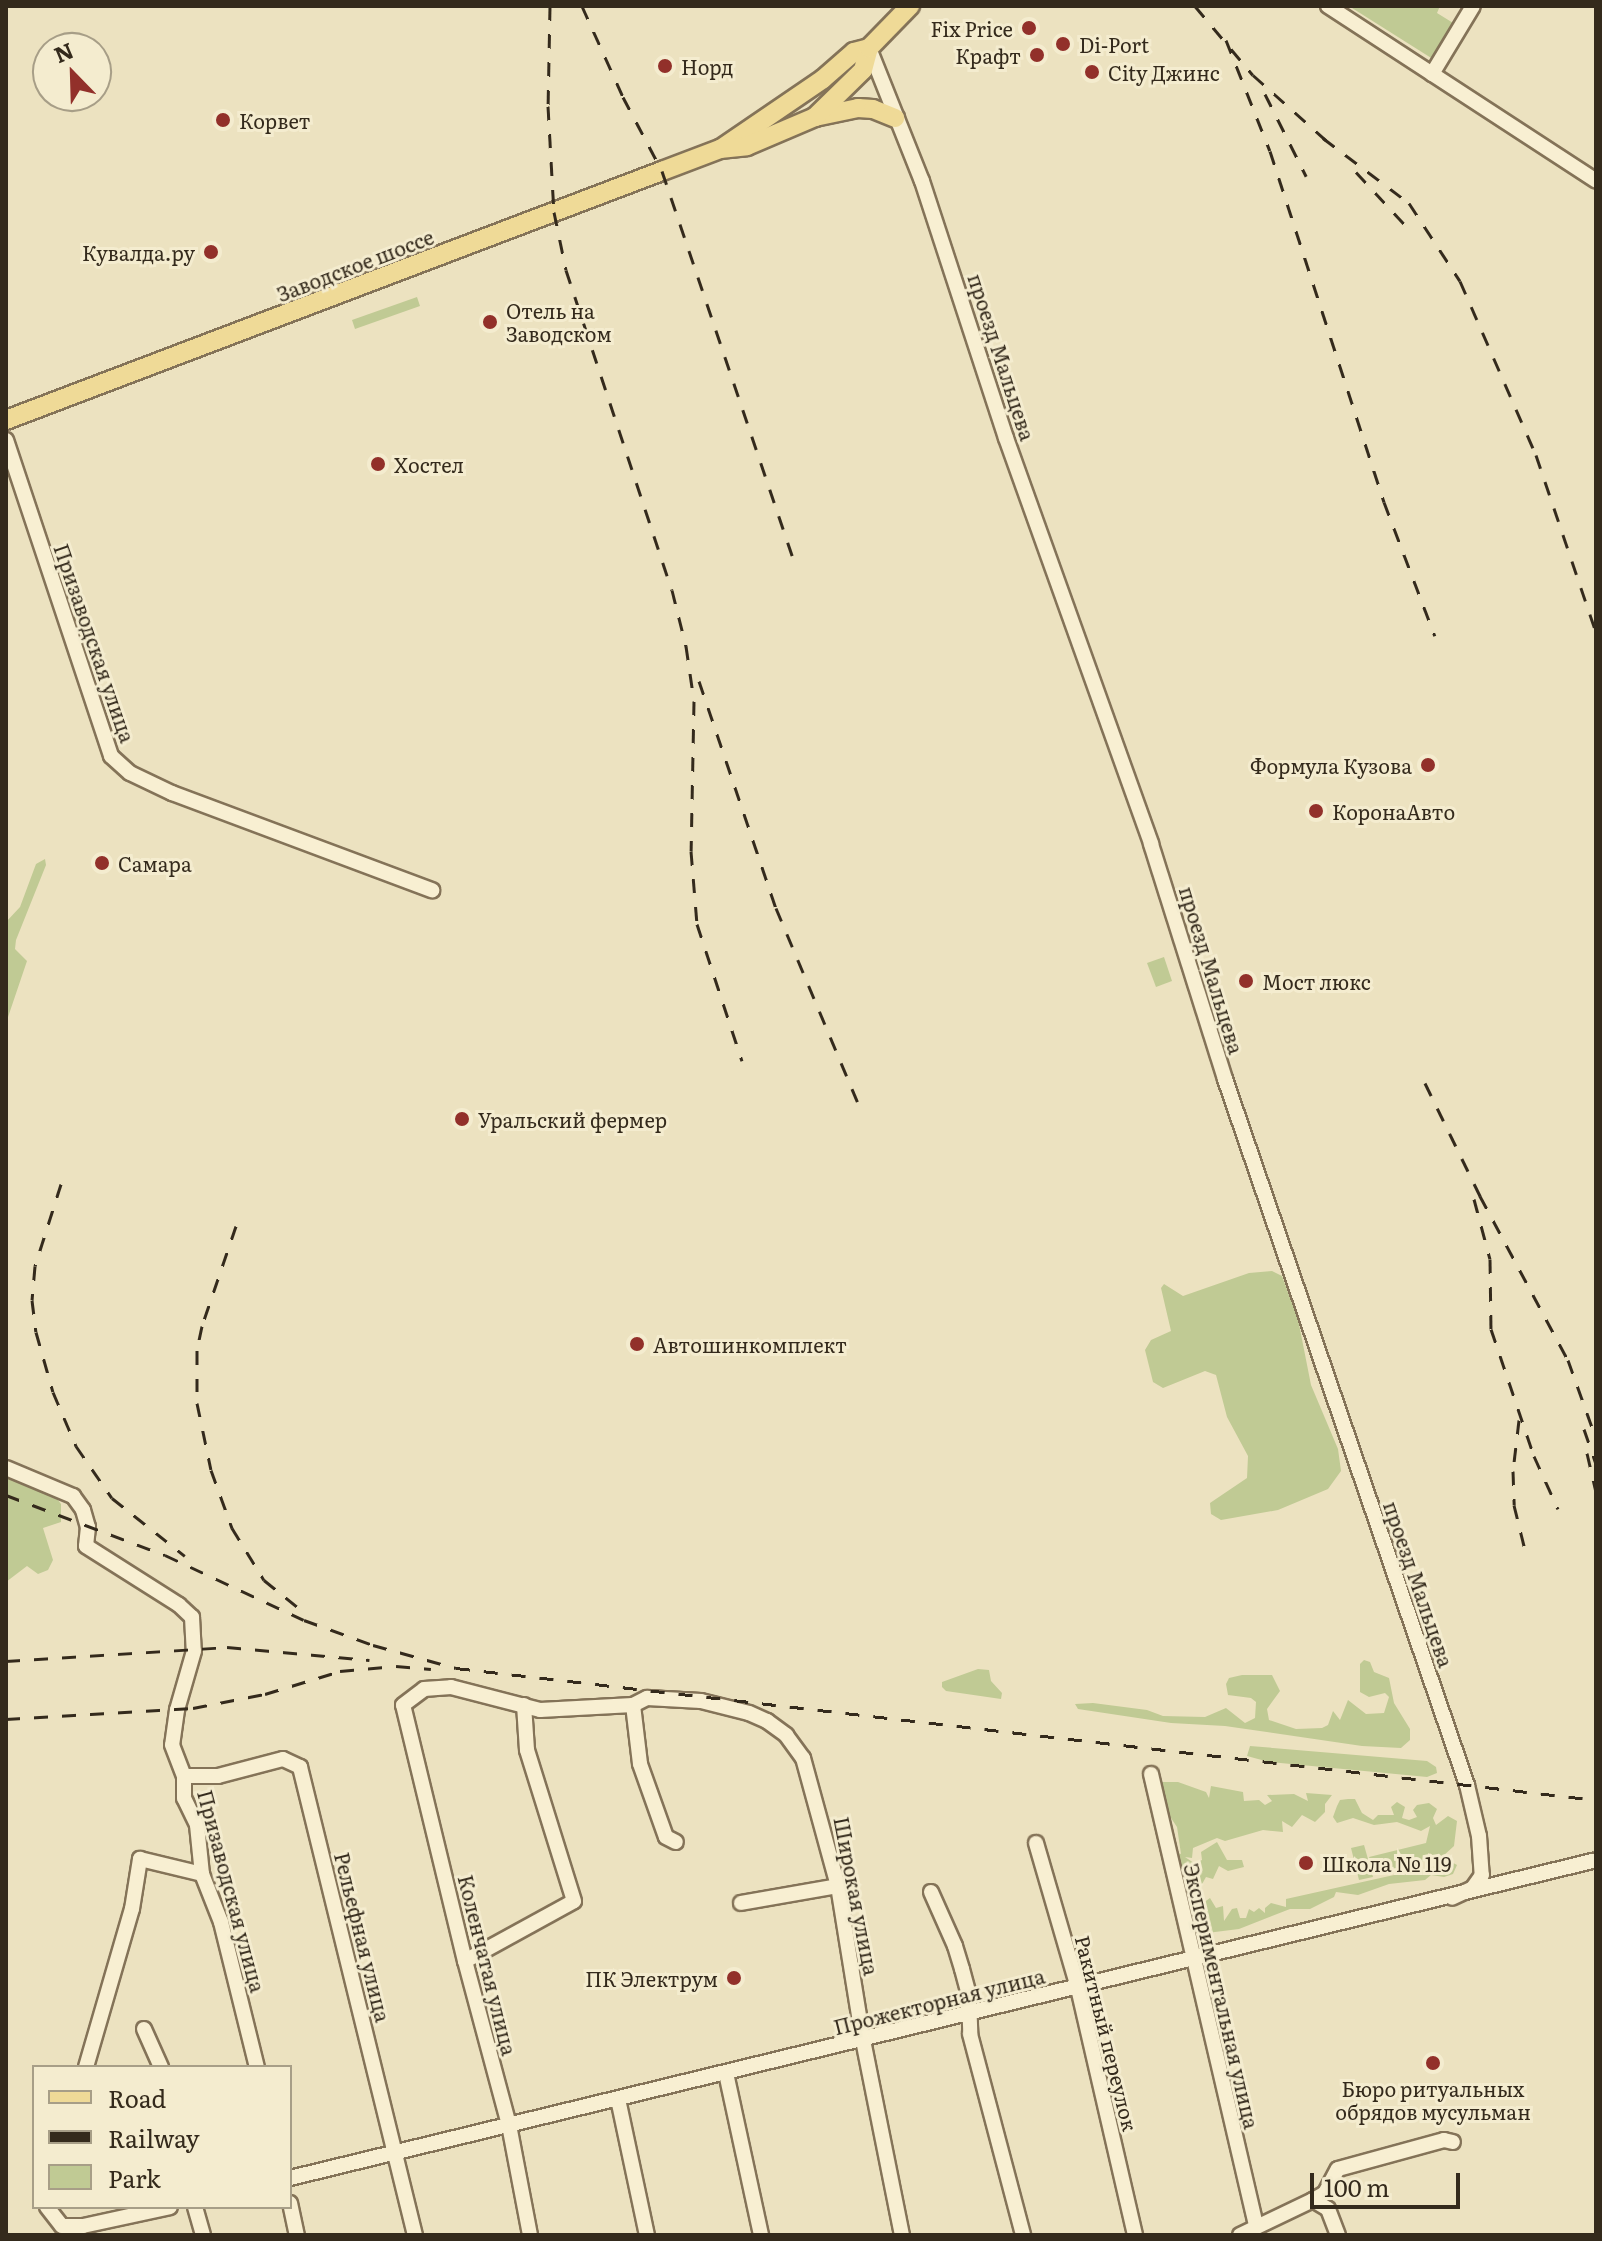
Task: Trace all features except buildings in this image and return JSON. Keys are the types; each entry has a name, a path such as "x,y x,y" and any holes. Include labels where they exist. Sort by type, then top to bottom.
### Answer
{"main road":[{"name":"Заводское шоссе","path":"720,149 747,146 815,117 863,70 869,48 910,6"},
{"name":"Заводское шоссе","path":"6,420 720,149 823,79 854,52 869,48"},
{"path":"815,117 858,108 895,118"}],"street":[{"path":"1328,6 1596,181"},
{"path":"1432,74 1473,6"},
{"name":"проезд Мальцева","path":"869,48 922,181 1006,438 1151,844 1229,1091 1467,1785 1479,1836 1482,1875 1473,1888 1452,1898"},
{"name":"Призаводская улица","path":"6,440 111,756 130,773 172,793 432,890"},
{"name":"Призаводская улица","path":"6,1468 73,1496 83,1510 88,1527 86,1546 179,1605 192,1617 194,1651 177,1710 172,1745 184,1776 184,1798 197,1825 202,1874 221,1922 257,2065"},
{"name":"Коленчатая улица","path":"524,1705 451,1687 424,1689 403,1705 465,1961 509,2125 530,2235"},
{"name":"Широкая улица","path":"633,1705 647,1698 727,1705 767,1721 786,1735 803,1758 838,1886 863,2040 902,2235"},
{"path":"465,1961 574,1901 527,1750 524,1705 540,1710 633,1705 640,1764 666,1837 676,1842"},
{"name":"Рельефная улица","path":"184,1776 218,1776 283,1759 300,1767 415,2235"},
{"name":"Экспериментальная улица","path":"1151,1774 1208,2010 1210,2041 1256,2226"},
{"name":"Ракитный переулок","path":"1036,1843 1078,1988 1135,2235"},
{"path":"87,2065 125,1938 140,1859 202,1874"},
{"name":"Прожекторная улица","path":"292,2178 1452,1898 1596,1860"},
{"path":"741,1903 838,1886"},
{"path":"931,1892 955,1946 969,1996 967,2015 1023,2235"},
{"path":"144,2029 160,2065"},
{"path":"726,2073 761,2235"},
{"path":"618,2099 647,2235"},
{"path":"1240,2235 1325,2193 1338,2169 1444,2140 1453,2142"},
{"path":"1313,2200 1328,2209 1338,2235"},
{"path":"49,2209 62,2226 82,2230 162,2209"},
{"path":"196,2209 203,2235"},
{"path":"291,2209 297,2235"},
{"path":"117,2220 121,2235"}],"green space":[{"path":"1440,6 1437,13 1458,26 1436,61 1352,8"},
{"path":"417,297 420,306 355,329 352,320"},
{"path":"45,859 46,865 16,940 15,949 27,961 6,1023 6,922 20,907 36,864"},
{"path":"1164,957 1172,981 1156,987 1147,963"},
{"path":"1272,1271 1282,1276 1298,1319 1311,1385 1338,1449 1341,1471 1328,1489 1278,1510 1221,1520 1211,1514 1210,1503 1247,1478 1248,1456 1227,1417 1216,1375 1205,1371 1163,1388 1153,1382 1145,1350 1151,1340 1171,1331 1161,1288 1164,1284 1183,1296 1249,1273"},
{"path":"6,1477 52,1492 61,1504 61,1522 43,1528 53,1560 48,1570 38,1574 27,1566 6,1582"},
{"path":"1364,1660 1370,1662 1374,1672 1389,1678 1394,1703 1410,1729 1410,1740 1401,1748 1362,1746 1225,1726 1171,1723 1078,1709 1075,1704 1093,1703 1147,1710 1163,1716 1205,1717 1226,1708 1245,1723 1255,1718 1256,1702 1251,1698 1228,1695 1226,1684 1229,1678 1272,1675 1280,1691 1267,1709 1269,1720 1296,1729 1322,1728 1328,1725 1333,1711 1340,1720 1348,1700 1366,1714 1384,1713 1389,1697 1385,1693 1369,1697 1360,1692 1360,1664"},
{"path":"978,1669 989,1670 991,1681 1002,1693 1001,1699 946,1691 942,1687 942,1682"},
{"path":"1250,1746 1427,1761 1436,1767 1437,1773 1427,1777 1269,1762 1247,1756"},
{"path":"1162,1782 1178,1782 1206,1792 1209,1798 1211,1786 1243,1792 1244,1801 1259,1800 1265,1805 1272,1801 1267,1795 1294,1794 1308,1801 1306,1793 1332,1795 1325,1804 1325,1812 1315,1822 1302,1815 1292,1827 1282,1821 1283,1832 1263,1830 1225,1841 1217,1838 1193,1848 1192,1858 1185,1857 1194,1863 1202,1860 1201,1852 1217,1842 1227,1860 1242,1860 1244,1867 1228,1871 1219,1866 1213,1879 1206,1877 1191,1904 1192,1908 1204,1909 1203,1903 1210,1898 1216,1908 1223,1906 1224,1921 1232,1909 1237,1908 1240,1918 1246,1918 1249,1909 1254,1912 1259,1908 1265,1913 1265,1908 1271,1903 1286,1907 1286,1899 1439,1865 1440,1858 1428,1853 1429,1860 1374,1874 1369,1857 1426,1843 1430,1826 1421,1831 1397,1822 1374,1825 1353,1818 1337,1823 1333,1817 1340,1800 1355,1799 1362,1813 1373,1820 1378,1815 1394,1815 1391,1807 1397,1802 1405,1807 1402,1818 1409,1820 1417,1817 1413,1810 1417,1805 1429,1803 1437,1809 1433,1818 1436,1825 1448,1816 1457,1821 1454,1846 1442,1857 1457,1865 1453,1874 1444,1877 1431,1875 1425,1880 1389,1884 1358,1895 1336,1892 1334,1897 1310,1909 1290,1909 1239,1929 1207,1933 1203,1925 1201,1937 1194,1939 1175,1852 1181,1854 1177,1827 1167,1812"},
{"path":"1364,1845 1373,1877 1359,1880 1351,1848"}],"railway":[{"path":"550,6 548,106 554,212 566,270 672,590 686,646 694,701 691,851 697,924 742,1061"},
{"path":"582,6 623,97 662,171 793,557"},
{"path":"1195,6 1253,75 1329,143"},
{"path":"1226,40 1270,151 1384,502 1435,636"},
{"path":"1265,94 1306,176"},
{"path":"1323,138 1409,203 1460,281 1536,455 1596,632"},
{"path":"1356,172 1406,226"},
{"path":"699,681 776,908 858,1103"},
{"path":"1425,1083 1480,1196 1568,1360 1596,1438"},
{"path":"61,1184 35,1266 32,1300 36,1332 53,1392 76,1446 112,1498 185,1556"},
{"path":"1474,1199 1490,1259 1491,1329 1534,1456 1558,1509"},
{"path":"236,1226 202,1326 197,1350 197,1403 211,1470 232,1528 264,1580 301,1610"},
{"path":"1519,1420 1513,1471 1514,1505 1526,1554"},
{"path":"1584,1429 1596,1463"},
{"path":"1587,1453 1596,1492"},
{"path":"6,1495 165,1555 304,1620 373,1645 456,1668 1596,1800"},
{"path":"6,1661 227,1647 369,1660"},
{"path":"6,1719 193,1708 265,1694 340,1671 396,1666 431,1669"}],"place":[{"name":"Fix Price","path":"1029,28"},
{"name":"Di-Port","path":"1063,44"},
{"name":"Крафт","path":"1037,55"},
{"name":"Норд","path":"665,66"},
{"name":"City Джинс","path":"1092,72"},
{"name":"Корвет","path":"223,120"},
{"name":"Кувалда.ру","path":"211,252"},
{"name":"Отель на Заводском","path":"490,322"},
{"name":"Хостел","path":"378,464"},
{"name":"Формула Кузова","path":"1428,765"},
{"name":"КоронаАвто","path":"1316,811"},
{"name":"Самара","path":"102,863"},
{"name":"Мост люкс","path":"1246,981"},
{"name":"Уральский фермер","path":"462,1119"},
{"name":"Автошинкомплект","path":"637,1344"},
{"name":"Школа № 119","path":"1306,1863"},
{"name":"ПК Электрум","path":"734,1978"},
{"name":"Бюро ритуальных обрядов мусульман","path":"1433,2063"}]}
